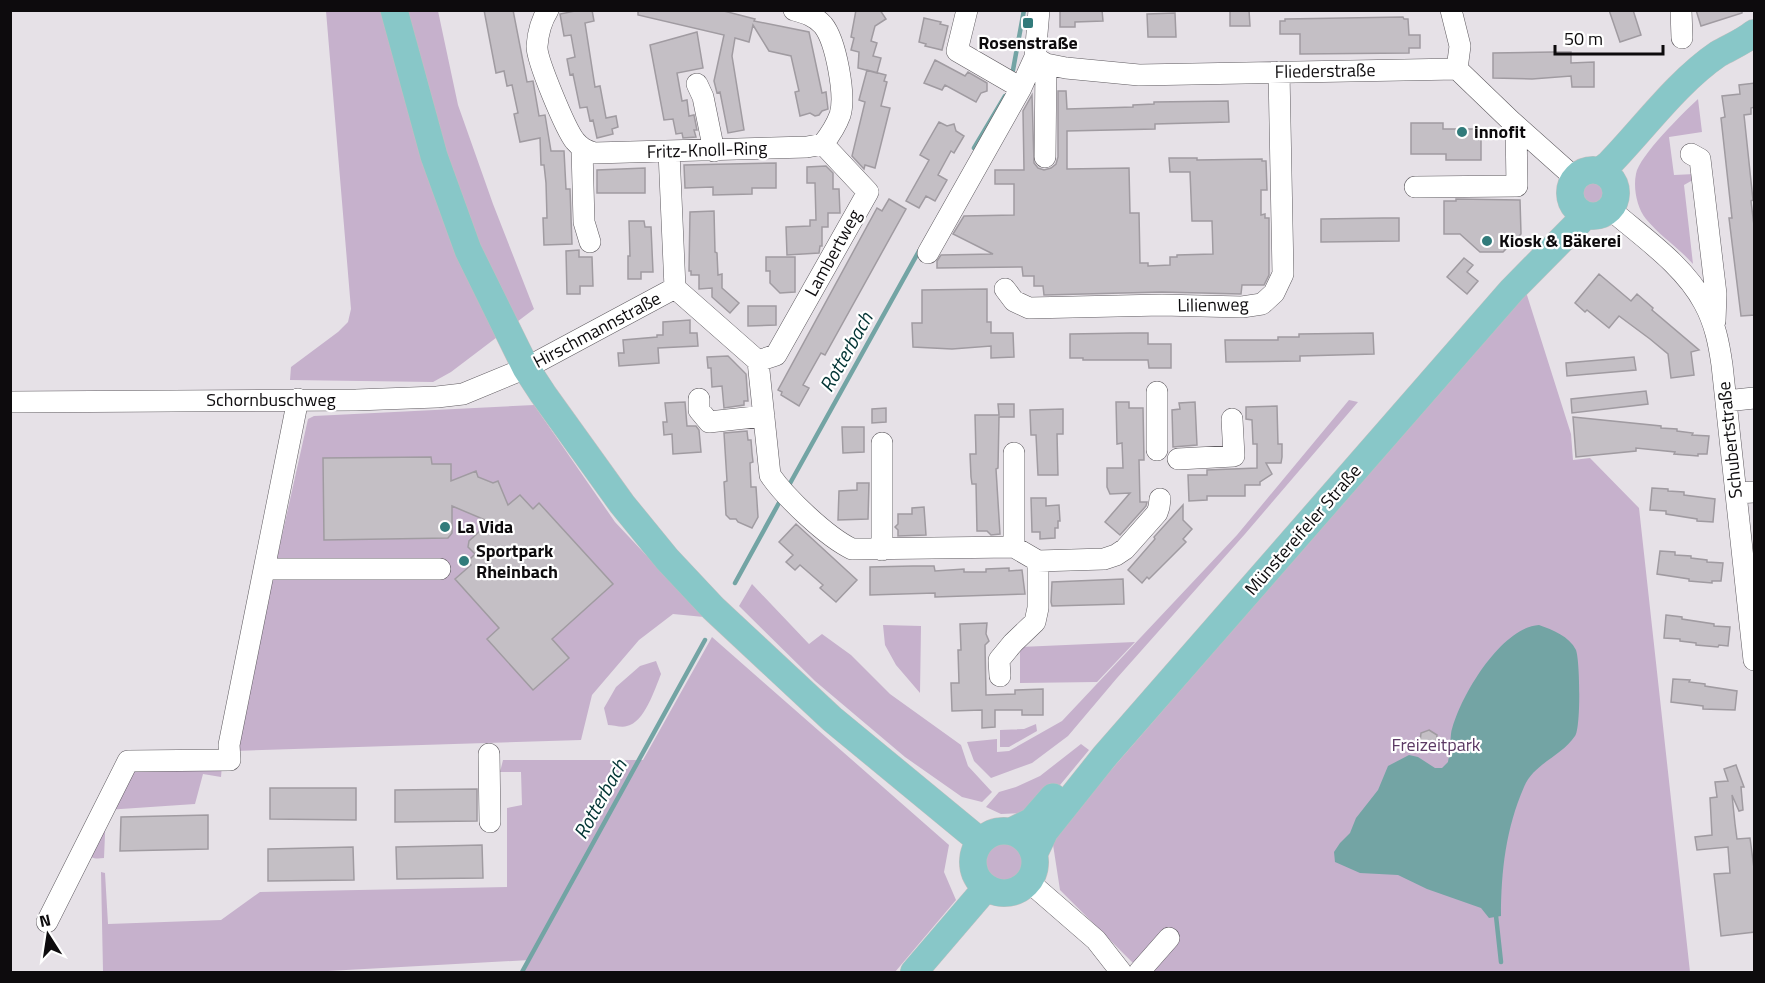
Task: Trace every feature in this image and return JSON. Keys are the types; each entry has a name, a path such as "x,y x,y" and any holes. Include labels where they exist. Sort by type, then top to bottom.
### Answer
{"main road":[{"path":"394,10 413,85 441,177 468,250 526,368 622,504 667,559 713,608 832,719 980,841"},
{"path":"1596,177 1616,195 1589,210 1569,196 1570,186 1596,177 1659,127 1748,38"},
{"name":"Münstereifeler Straße","path":"1012,831 1032,821 1413,389 1589,210"},
{"name":"Münstereifeler Straße","path":"1034,854 1045,831 1104,757 1512,290 1589,210"},
{"path":"1000,830 1012,831 1022,836 1030,844 1034,854 1033,872 1021,888 1000,893 986,888 978,880 972,867 973,853 980,841 989,834 1000,830"},
{"path":"914,972 986,888"}],"street":[{"path":"548,10 542,21 536,48 541,65 573,138 582,149 584,222 590,242"},
{"path":"794,10 827,18 833,42 842,101 834,129 823,144"},
{"path":"967,10 957,51 1021,88"},
{"path":"1040,10 1045,157"},
{"path":"1451,10 1460,46 1457,69 1516,126 1596,177"},
{"path":"1681,10 1682,38"},
{"path":"928,253 1021,88 1040,60"},
{"name":"Fliederstraße","path":"1040,60 1101,73 1139,75 1457,69"},
{"name":"Lilienweg","path":"1005,289 1014,301 1029,308 1162,305 1242,307 1262,304 1274,293 1283,274 1279,72"},
{"path":"696,84 703,97 714,151"},
{"path":"1415,187 1517,186 1516,126"},
{"name":"Fritz-Knoll-Ring","path":"582,149 594,153 669,152 807,147 823,144"},
{"name":"Lambertweg","path":"758,361 776,355 868,192 823,144"},
{"name":"Hirschmannstraße","path":"526,368 675,288 669,152"},
{"name":"Schubertstraße","path":"1691,154 1700,159 1716,294 1715,328 1726,401 1745,493 1754,657"},
{"name":"Schubertstraße","path":"1589,210 1678,268 1704,303 1715,328"},
{"path":"675,288 758,361 770,475 779,489 839,543 852,549 1014,547 1038,561 1104,559 1125,549 1157,513 1160,499"},
{"name":"Schornbuschweg","path":"10,402 425,398 463,394 526,368"},
{"path":"1157,392 1157,450"},
{"path":"1726,401 1755,398"},
{"path":"47,922 128,761 230,760 229,745 298,399"},
{"path":"699,399 699,410 709,422 764,417"},
{"path":"1178,459 1234,456 1232,419"},
{"path":"882,443 882,550"},
{"path":"1014,453 1014,547"},
{"path":"1000,676 999,660 1035,622 1038,608 1038,561"},
{"path":"265,569 440,569"},
{"path":"489,754 490,822"},
{"path":"1028,881 1096,940 1120,972"},
{"path":"1139,972 1169,938"}],"green space":[{"path":"326,11 438,11 458,105 534,309 451,372 433,382 290,380 291,367 338,332 348,322 351,309"},
{"path":"1698,99 1702,132 1669,137 1674,175 1695,174 1698,177 1684,185 1693,264 1646,219 1636,198 1635,180 1639,166 1653,146"},
{"path":"1592,182 1597,183 1603,189 1603,199 1597,205 1592,206 1587,205 1581,199 1580,194 1581,189 1587,183"},
{"name":"Freizeitpark","path":"1526,292 1571,434 1573,460 1590,458 1639,508 1690,972 1142,972 1060,890 1052,838"},
{"path":"1349,400 1358,402 1068,736 1032,763 991,778 974,761 967,742 997,739 997,752 1009,751 1062,721 1237,535"},
{"name":"Sportpark Rheinbach","path":"534,405 615,522 704,617 673,614 639,640 592,695 581,740 234,751 308,419 314,416"},
{"path":"752,584 809,644 822,634 851,655 890,694 961,745 968,766 992,792 982,802 962,797 905,757 815,681 739,606"},
{"path":"883,625 921,626 920,693 896,665 885,645"},
{"path":"712,637 949,845 944,872 956,900 895,972 523,972 530,960 310,972 56,972 103,971 101,872 105,873 108,924 221,920 260,892 507,887 507,808 522,805 521,772 500,772 503,760 643,760"},
{"path":"1135,642 1097,682 1020,683 1020,647"},
{"path":"656,661 661,674 639,719 627,726 608,725 604,708 616,687 640,666"},
{"path":"1036,724 1037,731 1009,747 1000,747 1000,730 1024,729"},
{"path":"1081,744 1089,750 1032,819 1022,813 1001,814 986,807 999,792 1040,776"},
{"path":"136,765 222,765 221,777 203,774 195,804 108,810 129,768"},
{"path":"106,813 104,858 94,858 88,854 88,848"},
{"path":"1002,838 1018,845 1025,861 1018,877 1002,884 986,877 979,861 986,845"}],"water":[{"path":"1539,625 1565,637 1576,650 1579,680 1577,730 1569,743 1534,772 1524,787 1513,818 1506,850 1501,916 1489,918 1481,908 1427,889 1398,875 1360,873 1335,862 1334,852 1350,833 1356,818 1378,790 1388,766 1409,755 1418,757 1435,768 1442,768 1448,762 1455,719 1462,702 1483,667 1510,638 1525,629"}],"building":[{"path":"484,10 513,10 527,82 533,81 539,116 545,115 551,151 564,151 566,189 570,189 572,244 544,245 543,218 547,218 546,183 544,165 541,165 540,138 520,142 514,114 518,113 512,85 507,86 504,71 496,73"},
{"path":"592,10 594,21 585,23 595,87 600,86 606,118 616,116 618,127 612,129 613,134 597,138 587,107 580,108 573,74 570,75 567,59 575,57 571,35 564,36 560,14"},
{"path":"638,10 720,10 755,19 754,21 809,32 822,93 826,92 828,109 815,116 810,113 800,116 795,92 799,91 791,56 769,51 753,25 749,42 735,38 732,56 744,130 728,133 720,92 717,93 714,81 724,35 638,15"},
{"path":"856,10 880,10 886,19 875,26 871,41 877,43 873,56 881,58 877,73 858,68 859,52 851,50"},
{"path":"1060,10 1102,10 1103,21 1075,22 1075,27 1060,27"},
{"path":"1230,10 1249,10 1250,26 1230,26"},
{"path":"1609,10 1633,10 1641,35 1620,42"},
{"path":"1696,10 1742,10 1742,13 1701,26"},
{"path":"1175,13 1176,37 1148,37 1147,14"},
{"path":"1403,17 1408,19 1409,35 1420,35 1420,48 1409,48 1409,53 1300,54 1300,34 1280,34 1280,21 1285,21 1285,19"},
{"path":"924,18 948,26 942,50 925,46 926,44 919,42"},
{"path":"697,32 703,68 677,73 682,101 687,100 689,116 694,115 697,130 694,130 696,137 683,138 682,133 676,134 673,119 664,120 650,45"},
{"path":"1571,52 1571,63 1594,62 1594,87 1572,87 1571,76 1532,79 1493,78 1493,53"},
{"path":"935,60 965,76 968,72 987,83 987,91 981,93 976,102 945,85 942,90 924,83"},
{"path":"867,70 886,75 884,81 887,82 881,106 890,108 875,168 865,165 864,169 852,156 865,102 859,100"},
{"path":"1755,83 1755,107 1751,108 1751,114 1744,115 1755,234 1755,315 1741,316 1729,218 1732,218 1721,118 1725,117 1722,96 1740,94 1739,85"},
{"path":"1058,91 1066,91 1067,109 1133,107 1133,105 1154,104 1154,102 1228,101 1229,122 1155,124 1155,129 1067,131 1067,169 1129,168 1130,213 1139,213 1140,263 1148,263 1148,266 1170,265 1170,257 1177,257 1177,255 1213,254 1212,221 1192,221 1190,172 1170,172 1169,158 1262,159 1266,161 1267,190 1261,190 1261,215 1265,214 1265,218 1269,218 1269,275 1264,285 1242,285 1241,294 1162,292 1044,295 1043,286 1034,286 1034,276 1023,276 1022,267 937,268 937,261 941,255 993,254 953,234 964,216 1014,215 1014,184 995,184 995,170 1024,170 1023,111 1032,95 1034,163 1038,168 1044,170 1056,164 1058,157"},
{"path":"939,122 947,126 954,124 956,131 964,136 954,153 951,151 938,175 947,180 935,201 926,196 919,208 906,201 929,160 920,155"},
{"path":"1411,123 1443,123 1443,129 1481,129 1481,160 1446,160 1446,154 1411,154"},
{"path":"776,163 776,188 752,188 752,194 713,195 713,187 685,188 684,165"},
{"path":"826,166 833,173 833,189 839,189 840,213 828,213 828,227 822,227 822,246 820,246 819,253 787,255 786,227 810,226 810,220 816,220 815,183 807,183 807,167"},
{"path":"645,168 645,193 597,193 597,170"},
{"path":"889,199 906,209 825,355 821,353 803,385 809,388 799,406 781,395 782,392 778,390 877,208 882,211"},
{"path":"1456,199 1520,200 1521,234 1503,252 1480,252 1460,234 1444,234 1444,201 1456,201"},
{"path":"714,211 718,275 722,274 722,288 739,303 730,313 712,297 712,288 699,289 699,275 691,275 689,271 690,212"},
{"path":"1399,218 1399,241 1321,242 1321,219"},
{"path":"629,221 644,221 645,227 651,227 653,272 641,272 641,279 628,279"},
{"path":"579,250 579,257 592,257 593,286 580,286 580,294 567,294 566,251"},
{"path":"766,257 795,257 795,292 780,293 770,283 770,271 766,271"},
{"path":"1464,258 1473,265 1467,272 1478,281 1467,294 1447,277"},
{"path":"1599,274 1631,301 1637,294 1653,308 1652,310 1699,350 1691,352 1694,375 1671,378 1668,354 1650,339 1619,316 1609,328 1575,303"},
{"path":"987,289 987,322 991,322 991,333 1013,333 1014,357 991,358 991,346 952,349 913,347 912,323 922,323 922,290"},
{"path":"748,306 776,306 776,325 748,326"},
{"path":"690,320 690,333 697,333 698,346 658,348 659,363 619,366 618,353 624,353 623,340 657,337 657,335 663,335 663,322"},
{"path":"1148,333 1148,344 1171,344 1171,368 1149,368 1148,360 1070,358 1070,334"},
{"path":"1373,333 1374,354 1300,356 1300,361 1226,362 1225,340 1278,340 1278,337 1299,337 1299,334"},
{"path":"728,356 746,374 748,401 744,401 744,405 724,408 722,386 712,387 711,368 708,368 707,357"},
{"path":"1634,357 1636,370 1567,376 1566,363"},
{"path":"1646,391 1648,404 1572,413 1571,399"},
{"path":"685,402 687,426 696,426 699,430 701,452 673,454 672,434 664,435 663,422 667,422 665,403"},
{"path":"1116,402 1129,402 1129,408 1143,408 1144,460 1139,460 1140,502 1147,502 1120,535 1105,522 1130,493 1110,494 1107,487 1107,468 1123,468 1122,443 1117,444"},
{"path":"1195,402 1197,445 1173,447 1172,410 1180,409 1179,403"},
{"path":"998,404 1014,404 1014,417 999,417 998,468 996,469 1000,534 991,535 987,531 977,531 976,484 972,484 970,454 976,454 975,415 999,415"},
{"path":"1277,406 1278,444 1282,444 1282,457 1281,463 1266,463 1272,474 1260,482 1260,485 1245,485 1245,496 1207,496 1207,500 1189,501 1188,475 1207,475 1207,470 1257,468 1257,444 1253,444 1252,420 1246,419 1246,407"},
{"path":"886,408 886,422 872,423 872,409"},
{"path":"1063,409 1063,434 1057,434 1058,475 1038,475 1036,435 1031,435 1030,410"},
{"path":"1573,417 1661,426 1661,428 1693,433 1692,435 1709,436 1707,454 1698,454 1698,456 1674,454 1675,452 1636,448 1636,451 1576,457"},
{"path":"842,427 864,427 864,452 843,453"},
{"path":"747,431 748,440 751,440 753,462 750,463 751,487 756,487 758,517 752,528 726,515 724,482 727,481 724,433"},
{"path":"431,457 432,464 451,464 451,481 476,471 478,477 493,483 498,481 508,505 520,495 533,509 539,503 613,584 552,639 569,658 533,690 487,639 499,628 455,579 471,565 468,561 475,554 468,547 469,541 490,522 452,506 452,533 448,538 324,540 323,458"},
{"path":"857,483 869,483 868,519 838,520 839,491 857,490"},
{"path":"1652,488 1715,499 1713,522 1666,514 1666,511 1650,510"},
{"path":"1031,498 1046,498 1046,506 1059,505 1060,521 1058,521 1058,528 1055,528 1055,538 1040,539 1040,532 1032,532"},
{"path":"1183,505 1183,520 1192,529 1183,539 1186,542 1149,579 1147,577 1142,583 1128,570"},
{"path":"924,507 926,535 898,536 898,530 895,527 898,524 898,514 912,514 912,508"},
{"path":"796,524 857,580 836,602 820,588 823,585 800,565 795,570 786,562 793,555 779,542"},
{"path":"1660,551 1675,552 1675,555 1691,556 1691,558 1707,560 1707,562 1723,563 1721,581 1712,581 1712,583 1689,581 1689,579 1657,574"},
{"path":"934,566 935,571 964,569 964,572 986,572 986,569 1009,568 1009,571 1022,570 1025,594 935,597 935,593 870,595 870,567"},
{"path":"1123,579 1124,604 1052,606 1052,582"},
{"path":"1666,615 1714,624 1714,626 1730,627 1728,646 1696,645 1696,643 1680,641 1680,639 1664,638"},
{"path":"987,623 986,634 989,641 985,645 986,695 1015,694 1015,690 1043,689 1043,715 1022,715 1022,710 995,710 995,727 982,728 982,710 952,711 951,683 959,683 960,624"},
{"path":"1673,679 1690,680 1689,682 1705,684 1705,686 1737,691 1735,710 1703,709 1703,706 1671,702"},
{"path":"1429,730 1437,735 1436,743 1427,747 1420,742 1421,733"},
{"path":"1736,765 1744,787 1741,787 1743,810 1739,811 1732,795 1735,824 1737,839 1750,838 1755,876 1755,932 1721,936 1714,874 1730,873 1728,847 1697,850 1695,837 1712,835 1710,798 1717,797 1715,782 1728,781 1724,769"},
{"path":"270,788 356,788 356,820 270,819"},
{"path":"477,789 477,821 395,822 395,790"},
{"path":"208,815 208,849 120,851 121,817"},
{"path":"482,845 483,878 397,879 396,847"},
{"path":"353,847 354,880 268,881 268,849"}],"waterway":[{"name":"Rotterbach","path":"1013,70 1024,10"},
{"name":"Rotterbach","path":"974,148 1005,96"},
{"name":"Rotterbach","path":"788,487 919,251"},
{"name":"Rotterbach","path":"735,583 780,501"},
{"name":"Rotterbach","path":"522,972 705,640"},
{"path":"1496,916 1501,962"}],"place":[{"name":"Rosenstraße","path":"1028,23"},
{"name":"innofit","path":"1462,132"},
{"name":"Kiosk & Bäkerei","path":"1487,241"},
{"name":"La Vida","path":"445,527"},
{"name":"Sportpark Rheinbach","path":"464,561"}]}
